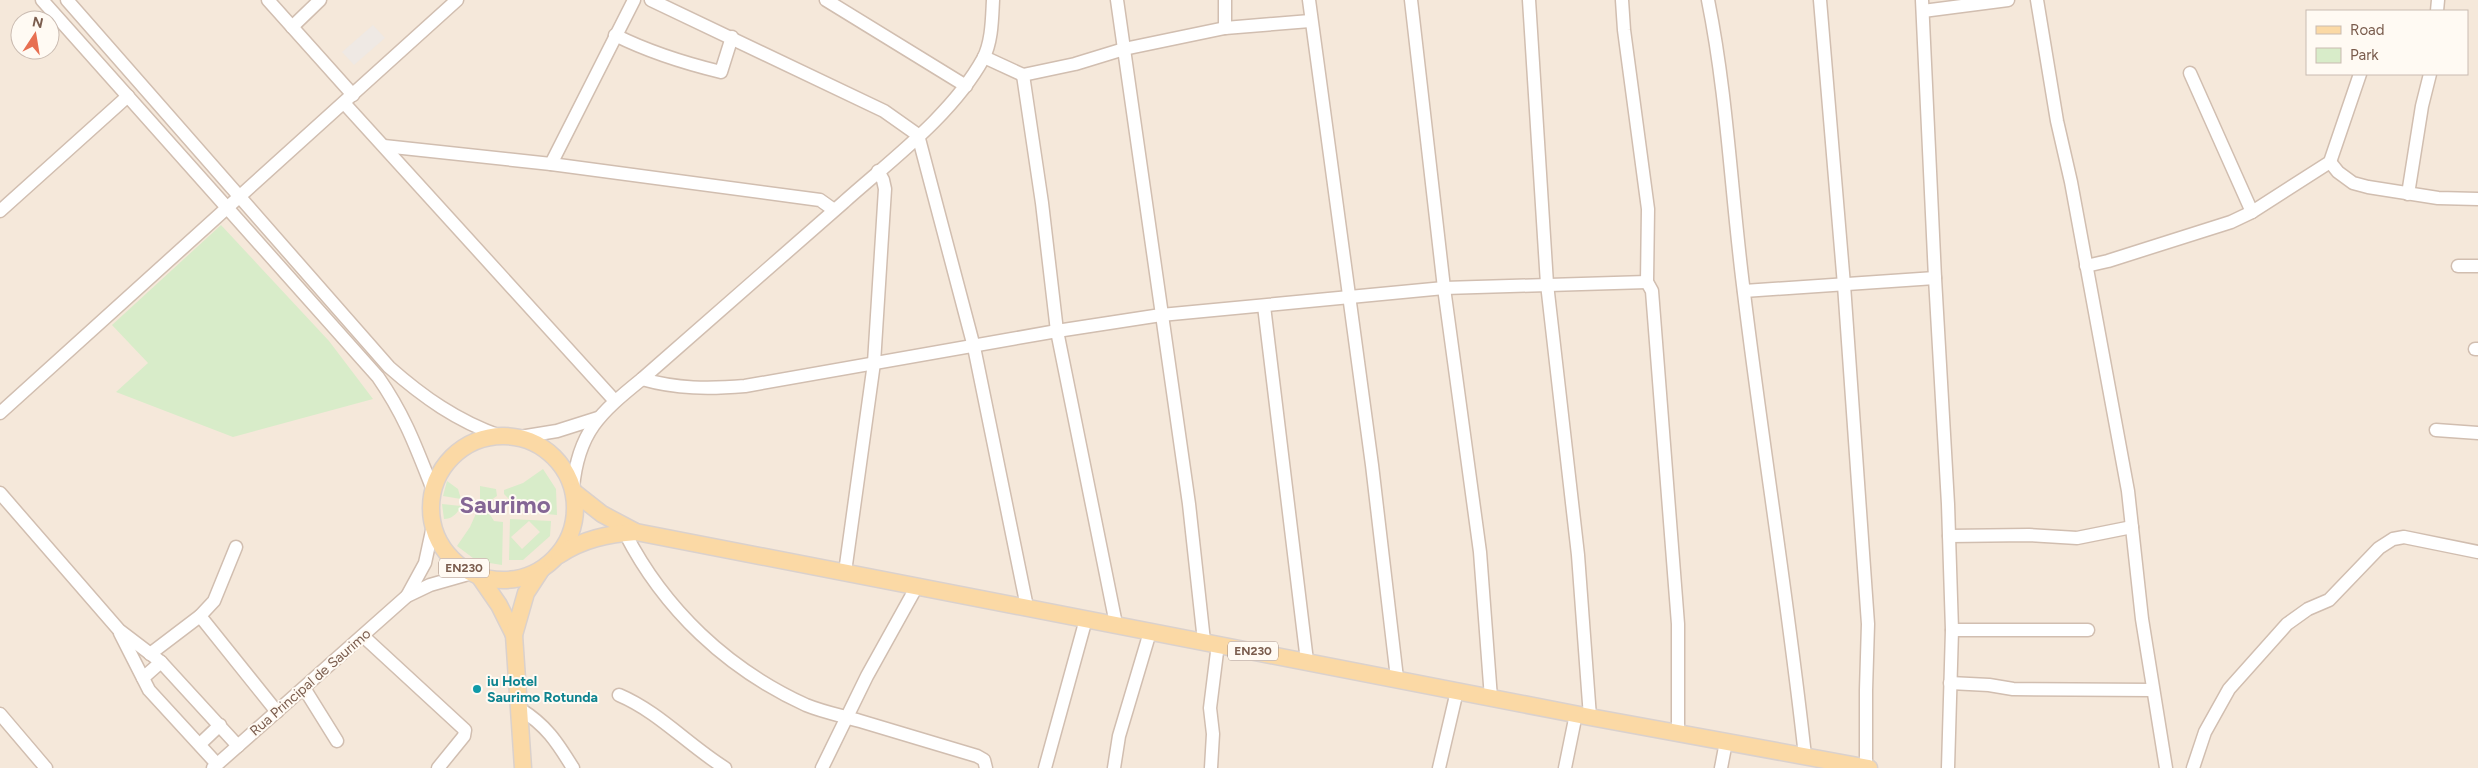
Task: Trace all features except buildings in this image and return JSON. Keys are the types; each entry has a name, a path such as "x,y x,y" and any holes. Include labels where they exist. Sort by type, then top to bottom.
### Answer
{"main road":[{"name":"EN230","path":"523,768 514,635 526,593 542,569 558,555 568,541 574,525 576,508 573,490 566,473 556,459 543,448 520,437 500,436 482,440 466,447 446,466 434,490 431,508 433,526 447,553 458,564 476,574 495,580 512,580 542,569"},
{"name":"EN230","path":"573,490 602,514 630,532"},
{"name":"EN230","path":"558,555 598,536 630,532 1397,678 1583,716 1805,756 1840,765 1867,768"},
{"name":"EN230","path":"476,574 499,605 514,635"}],"street":[{"path":"42,0 378,377 398,405 434,490"},
{"path":"67,0 389,367 420,394 449,413 500,436"},
{"path":"268,0 384,146 615,401"},
{"path":"292,28 320,0"},
{"path":"0,413 457,0"},
{"path":"551,164 634,0"},
{"path":"651,0 884,111 918,135 974,347 1027,607"},
{"path":"826,0 966,86"},
{"path":"573,490 577,457 598,418 615,401 878,172 945,110 966,86 984,57 989,39 993,0"},
{"path":"1117,0 1188,504 1211,643 1210,708 1213,734 1211,768"},
{"path":"1225,0 1225,28"},
{"path":"1309,0 1310,21 1372,465 1397,678"},
{"path":"1411,0 1444,288 1480,552 1491,698"},
{"path":"1528,0 1547,284 1578,555 1583,716 1565,768"},
{"path":"1622,0 1624,30 1648,209 1647,282 1652,291 1678,624 1678,732"},
{"path":"1708,0 1723,86 1744,291 1796,675 1805,756"},
{"path":"1820,0 1844,285 1868,624 1866,690 1867,768"},
{"path":"1948,768 1952,630 1949,536 1923,6 2008,0"},
{"path":"2037,0 2057,121 2071,182 2128,491 2153,690 2166,768"},
{"path":"984,57 1023,75 1075,64 1124,49 1225,28 1310,21"},
{"path":"615,35 647,50 683,63 721,72 732,37"},
{"path":"2190,74 2252,212"},
{"path":"1023,75 1042,204 1057,330 1116,624"},
{"path":"2086,266 2231,222 2252,212 2330,162 2360,75"},
{"path":"2408,194 2422,106 2430,75"},
{"path":"1,206 128,96"},
{"path":"384,146 551,164 820,200 834,210"},
{"path":"2330,162 2338,172 2353,183 2438,198 2478,199"},
{"path":"845,572 874,363 885,189 883,180 878,172"},
{"path":"2458,266 2478,266"},
{"path":"1744,291 1935,278"},
{"path":"642,379 668,386 700,389 745,386 974,347 1057,330 1161,315 1444,288 1647,282"},
{"path":"1264,306 1308,661"},
{"path":"378,377 389,367"},
{"path":"520,437 557,431 598,418"},
{"path":"2436,430 2478,433"},
{"path":"0,493 119,630 162,662 238,746"},
{"path":"407,596 425,563 433,526"},
{"path":"1949,536 2028,535 2078,538 2132,527"},
{"path":"630,532 642,565 674,607 721,653 762,682 807,706 977,756 984,760 986,768"},
{"path":"2193,768 2205,732 2229,689 2286,624 2308,609 2328,600 2379,548 2393,538 2404,537 2478,552"},
{"path":"150,654 200,616 214,601 236,547"},
{"path":"407,596 430,584 476,574"},
{"path":"822,768 846,717 917,586"},
{"name":"Rua Principal de Saurimo","path":"215,766 407,596"},
{"path":"200,616 277,712"},
{"path":"1045,768 1086,619"},
{"path":"119,630 150,690 200,744 215,766"},
{"path":"1952,630 2088,630"},
{"path":"1114,768 1119,736 1150,632"},
{"path":"364,636 465,730 464,736 438,768"},
{"path":"143,678 162,662"},
{"path":"1950,683 1988,684 2013,688 2153,690"},
{"path":"304,688 337,741"},
{"path":"1439,768 1456,691"},
{"path":"619,695 640,704 662,718 701,753 725,768"},
{"path":"520,709 553,735 573,768"},
{"path":"1,717 46,768"},
{"path":"200,744 220,725"},
{"path":"1721,768 1726,742"}],"shaded area":[{"path":"0,0 2478,0 2478,768 0,768"},
{"path":"373,25 385,38 354,65 342,52"}],"green space":[{"path":"221,225 329,341 373,399 233,437 116,392 148,363 112,325"},
{"path":"543,469 556,489 557,515 515,511 514,504 504,494 504,490 523,483"},
{"path":"447,481 458,489 461,499 443,496"},
{"path":"480,486 496,489 497,496 487,503 480,501"},
{"path":"442,504 461,506 454,515 444,519"},
{"path":"478,509 487,510 494,521 503,522 502,565 477,561 457,546 470,527"},
{"path":"510,519 551,521 550,536 523,560 509,560","holes":["529,521 540,532 522,549 511,537"]}],"place":[{"name":"iu Hotel Saurimo Rotunda","path":"477,689"}],"district":[{"name":"Saurimo","path":"505,505"}]}
